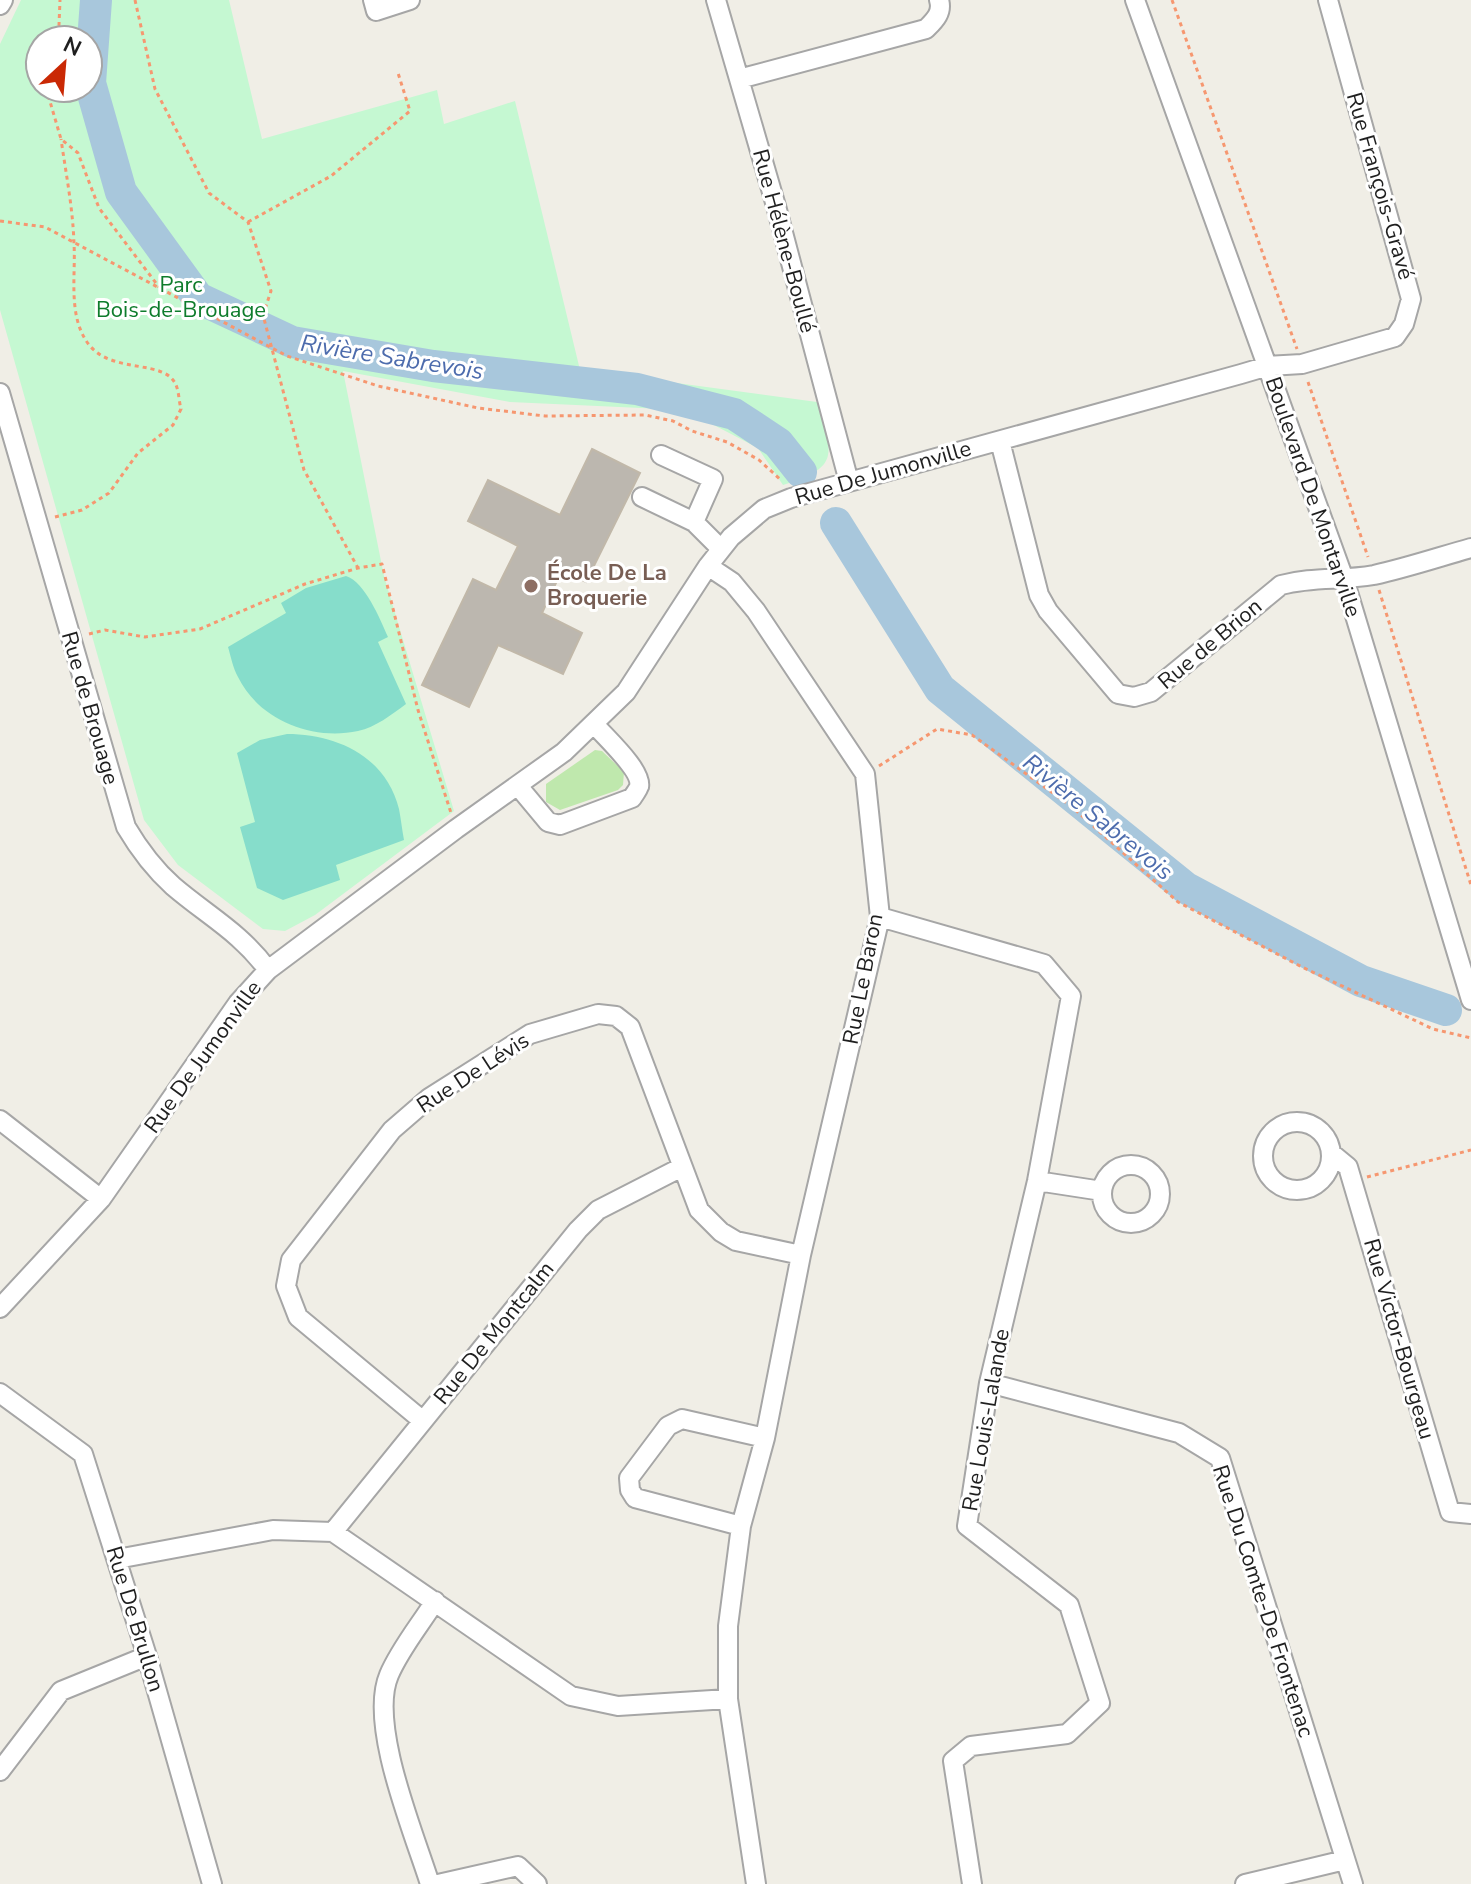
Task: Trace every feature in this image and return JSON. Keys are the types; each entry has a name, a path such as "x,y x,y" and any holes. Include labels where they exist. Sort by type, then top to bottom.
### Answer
{"street":[{"path":"0,5 3,0"},
{"path":"373,0 376,11 410,0"},
{"name":"Rue Hélène-Boullé","path":"716,0 776,206 849,482"},
{"path":"739,79 926,29 936,19 941,5 939,0"},
{"name":"Boulevard De Montarville","path":"1135,0 1344,579 1471,1000"},
{"name":"Rue François-Gravé","path":"1268,366 1302,364 1395,337 1404,324 1411,299 1328,0"},
{"name":"Rue De Jumonville","path":"0,1308 101,1199 238,1003 268,970 564,752 595,725 626,692 721,549 756,515 791,498 1268,366"},
{"name":"Rue de Brouage","path":"0,393 126,827 142,854 172,885 241,938 268,970"},
{"name":"Rue de Brion","path":"1000,441 1039,595 1048,611 1118,694 1134,697 1151,692 1281,585 1307,578 1344,579"},
{"path":"661,455 713,479 694,522"},
{"path":"642,497 694,522 721,549"},
{"path":"1344,579 1374,575 1471,548"},
{"name":"Rue Le Baron","path":"708,566 732,582 756,611 865,774 880,917 801,1255 765,1438 741,1526 728,1626 728,1699 756,1884"},
{"path":"518,786 548,822 560,825 632,798 639,788 638,777 595,725"},
{"name":"Rue Louis-Lalande","path":"880,917 1044,964 1071,996 1037,1181 989,1383 967,1526 1069,1605 1100,1703 1067,1734 971,1746 953,1761 972,1884"},
{"name":"Rue De Lévis","path":"423,1421 298,1317 286,1286 291,1260 392,1130 429,1098 530,1034 598,1014 616,1016 630,1027 699,1210 721,1232 736,1241 801,1255"},
{"path":"0,1120 101,1199"},
{"name":"Rue Victor-Bourgeau","path":"1331,1153 1348,1167 1450,1512 1471,1514"},
{"name":"Rue De Montcalm","path":"333,1532 578,1230 598,1210 682,1167"},
{"path":"1037,1181 1102,1191"},
{"name":"Rue Du Comte-De Frontenac","path":"989,1383 1179,1433 1220,1458 1353,1884"},
{"name":"Rue De Brullon","path":"0,1393 83,1454 147,1656 212,1884"},
{"path":"741,1526 635,1498 630,1490 629,1478 668,1426 682,1419 765,1438"},
{"path":"117,1559 273,1530 333,1532 571,1696 618,1706 728,1699"},
{"path":"430,1884 395,1773 382,1715 388,1676 435,1601"},
{"path":"0,1771 61,1691 147,1656"},
{"path":"1245,1884 1345,1860"},
{"path":"438,1884 518,1866 537,1884"}],"path":[{"path":"59,24 60,0"},
{"path":"135,0 155,89 209,193 248,222 271,291 263,315 304,470 358,568"},
{"name":"Boulevard De Montarville","path":"1172,0 1374,575 1471,885"},
{"path":"248,222 331,176 410,111 398,73"},
{"path":"36,522 82,510 109,493 138,453 173,425 181,409 175,383 163,371 113,363 90,346 77,320 73,283 74,243 61,139 51,104"},
{"path":"61,139 78,153 99,208 161,290"},
{"path":"0,221 45,227 270,348 378,386 478,408 545,416 645,415 673,421 692,431 727,442 759,460 781,480 791,498"},
{"path":"70,638 105,630 145,637 200,629 305,584 382,564 418,710 456,829"},
{"path":"865,774 937,729 972,735 1071,806 1178,902 1302,967 1433,1029 1471,1038"},
{"path":"1352,1181 1471,1150"}],"green space":[{"name":"Parc Bois-de-Brouage","path":"21,0 229,0 262,139 437,90 444,124 515,101 580,370 817,402 828,456 815,471 783,485 758,448 685,410 510,402 343,371 384,576 454,811 315,915 285,931 263,929 178,865 144,820 0,310 0,44"},
{"path":"595,750 602,751 624,772 623,785 618,790 560,810 546,802 546,784"}],"shaded area":[{"path":"346,576 366,593 381,621 388,637 378,642 406,704 377,724 358,731 323,733 305,730 273,716 259,705 238,677 228,647 286,613 281,603 306,588"},
{"path":"287,734 323,738 341,744 371,762 392,791 399,809 404,840 336,865 340,880 283,900 257,888 240,827 255,822 237,753 260,740"}],"building":[{"path":"592,449 640,473 586,582 562,570 542,613 582,633 563,674 498,645 469,707 422,685 473,579 496,590 518,546 468,521 488,480 560,515"}],"waterway":[{"name":"Rivière Sabrevois","path":"96,0 90,83 121,192 198,298 292,342 433,366 637,389 734,414 778,443 801,472"},
{"name":"Rivière Sabrevois","path":"836,523 940,689 1186,888 1361,981 1446,1010"}],"place":[{"name":"École De La Broquerie","path":"531,586"}]}
